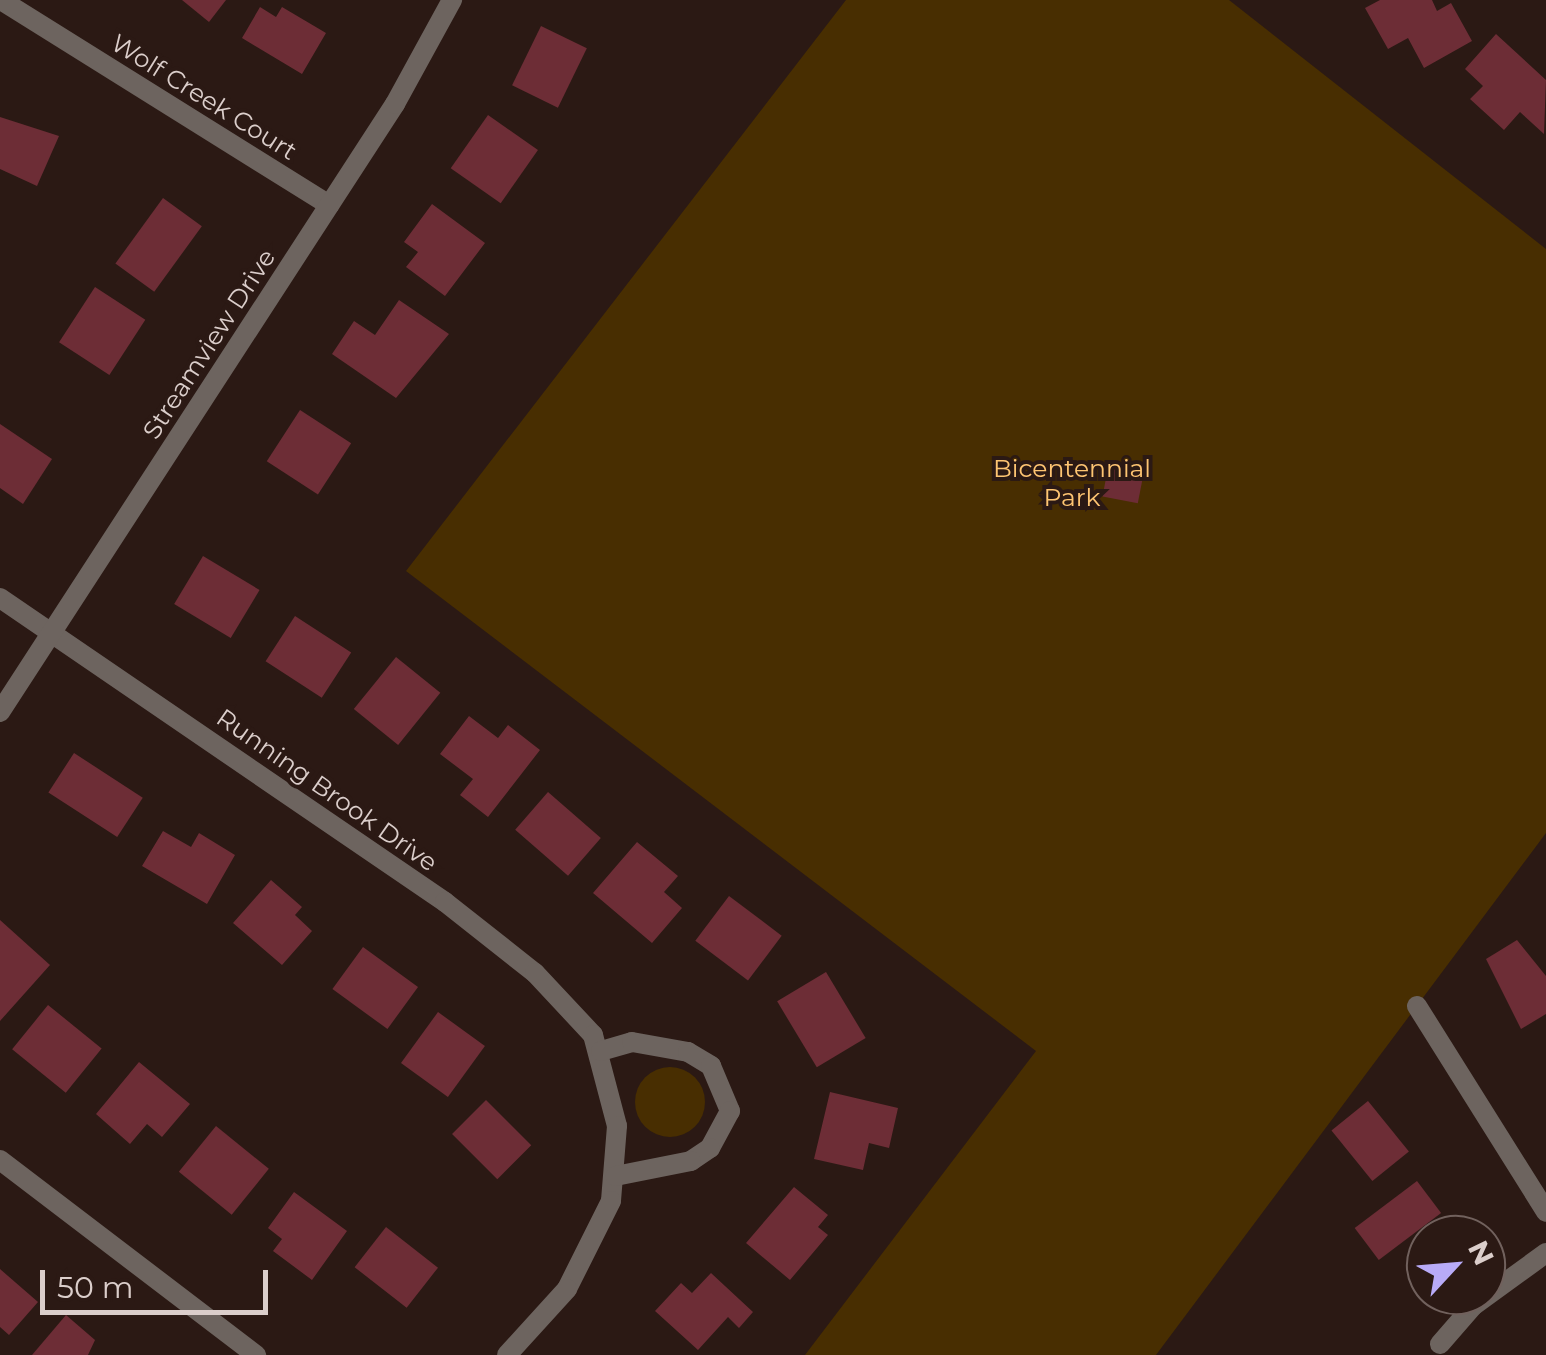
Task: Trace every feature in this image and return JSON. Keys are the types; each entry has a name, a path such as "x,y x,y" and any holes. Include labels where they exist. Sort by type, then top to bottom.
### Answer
{"street":[{"name":"Wolf Creek Court","path":"1,0 329,205"},
{"name":"Streamview Drive","path":"0,712 329,205 452,0"},
{"name":"Running Brook Drive","path":"0,598 444,902 569,1004 600,1051 617,1126 615,1176 593,1247 508,1355"},
{"path":"1417,1006 1546,1212"},
{"path":"600,1051 632,1042 688,1052 711,1066 730,1111 710,1148 690,1161 615,1176"},
{"path":"0,1160 256,1355"},
{"path":"1440,1344 1473,1306 1546,1253"}],"green space":[{"name":"Bicentennial Park","path":"846,0 1229,0 1546,249 1546,833 1156,1355 805,1355 1036,1051 406,571"},
{"path":"670,1067 695,1077 705,1102 695,1127 670,1137 645,1127 635,1102 645,1077"}],"building":[{"path":"182,0 226,0 209,22"},
{"path":"1380,0 1432,0 1437,11 1451,3 1472,41 1424,68 1408,38 1388,49 1365,8"},
{"path":"260,7 276,17 282,7 326,33 302,74 242,38"},
{"path":"541,26 587,48 558,108 512,85"},
{"path":"1496,34 1546,80 1544,134 1520,112 1504,130 1470,99 1483,86 1465,69"},
{"path":"488,115 538,150 501,203 451,168"},
{"path":"0,117 59,136 37,186 0,169"},
{"path":"163,198 202,226 154,292 115,264"},
{"path":"432,204 485,243 445,296 406,267 418,252 404,242"},
{"path":"95,287 145,320 109,375 59,342"},
{"path":"399,300 449,334 396,398 332,354 354,321 375,335"},
{"path":"300,410 351,443 318,494 267,461"},
{"path":"0,424 52,459 23,504 0,488"},
{"path":"1108,468 1143,475 1138,503 1102,496"},
{"path":"203,556 260,590 231,638 174,604"},
{"path":"295,616 351,652 322,698 266,661"},
{"path":"396,657 440,693 398,745 354,709"},
{"path":"469,716 498,738 508,725 540,750 488,817 460,795 473,779 440,754"},
{"path":"74,753 143,798 117,837 48,792"},
{"path":"548,792 601,838 568,876 515,830"},
{"path":"163,831 191,847 199,833 235,855 207,904 142,866"},
{"path":"637,842 678,876 664,892 682,908 652,943 593,893"},
{"path":"271,880 302,907 295,915 312,931 282,965 233,923"},
{"path":"729,896 782,936 748,980 695,941"},
{"path":"0,920 50,965 0,1021"},
{"path":"1517,940 1546,976 1546,1014 1521,1029 1486,959"},
{"path":"363,947 418,987 387,1029 332,989"},
{"path":"826,972 866,1038 817,1067 777,1001"},
{"path":"48,1005 102,1048 66,1093 12,1049"},
{"path":"438,1012 485,1046 448,1097 401,1063"},
{"path":"139,1062 190,1104 162,1137 147,1124 130,1144 96,1114"},
{"path":"830,1092 898,1108 889,1148 869,1143 863,1170 814,1159"},
{"path":"486,1100 531,1145 497,1179 452,1134"},
{"path":"1368,1101 1409,1152 1372,1181 1331,1131"},
{"path":"216,1126 269,1169 232,1215 179,1172"},
{"path":"1417,1181 1441,1213 1406,1215 1406,1239 1379,1260 1355,1228"},
{"path":"794,1187 828,1215 818,1227 828,1235 790,1280 746,1243"},
{"path":"294,1192 347,1231 312,1280 273,1251 282,1239 268,1228"},
{"path":"386,1227 438,1268 407,1308 355,1267"},
{"path":"0,1269 38,1302 9,1335 0,1327"},
{"path":"711,1273 753,1312 739,1328 728,1317 698,1350 655,1311 681,1283 692,1293"},
{"path":"66,1315 95,1340 88,1355 32,1355"}]}
